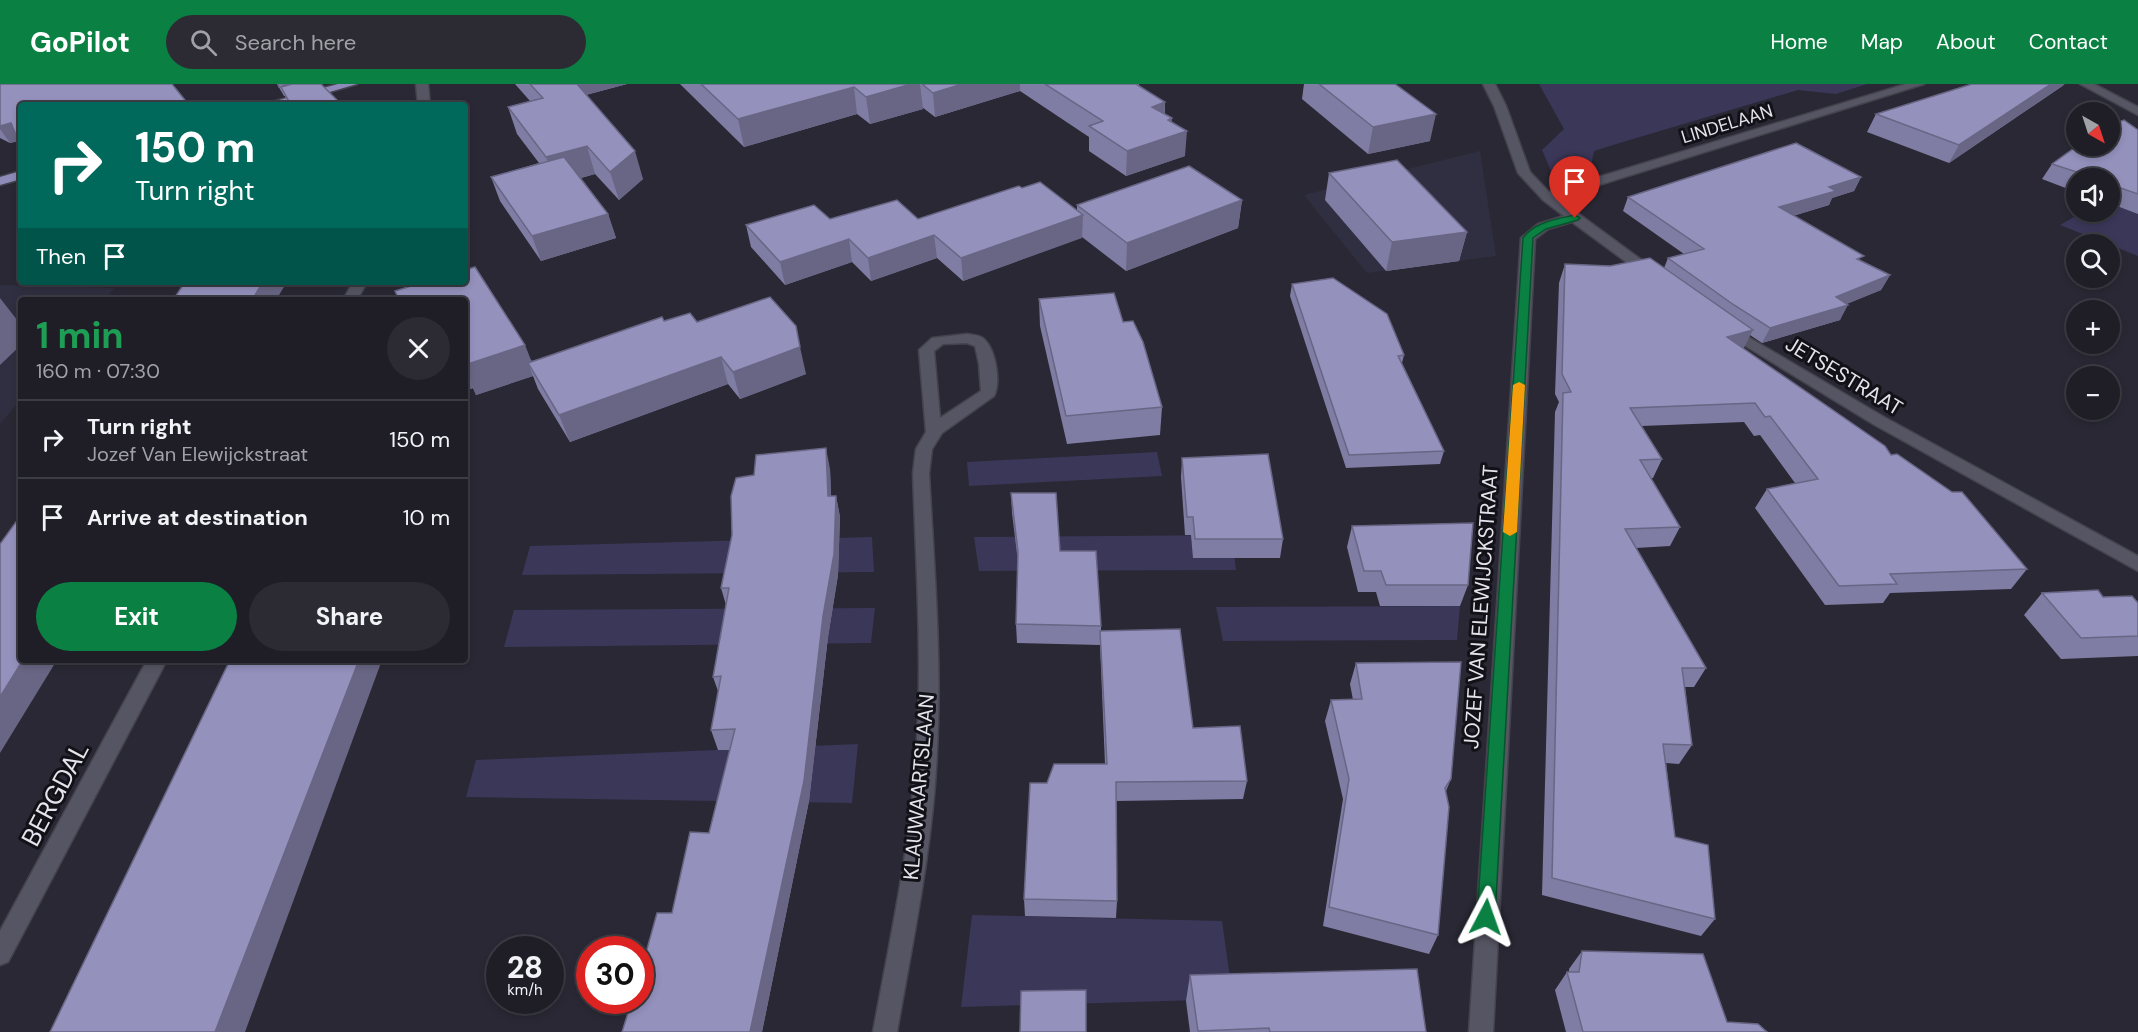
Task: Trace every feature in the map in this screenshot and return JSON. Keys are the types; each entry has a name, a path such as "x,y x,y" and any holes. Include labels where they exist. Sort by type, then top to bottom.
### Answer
{"main road":[{"path":"283,102 351,84"},
{"path":"0,181 18,176"}],"street":[{"path":"422,84 424,102"},
{"path":"1489,84 1500,106 1524,173 1547,197 1668,286"},
{"name":"LINDELAAN","path":"1547,197 1918,84"},
{"path":"2086,84 2138,112"},
{"name":"JOZEF VAN ELEWIJCKSTRAAT","path":"1481,1032 1528,238 1533,232 1543,227 1575,218"},
{"name":"JETSESTRAAT","path":"1713,319 1796,374 2138,564"},
{"name":"KLAUWAARTSLAAN","path":"885,1032 915,854 927,753 929,670 921,473 925,447 934,435 947,420 988,393 990,385 984,347 976,339 969,337 941,340 934,342 926,350 934,435"},
{"name":"BERGDAL","path":"0,954 155,663"}],"shaded area":[{"path":"1539,84 1867,84 1836,94 1798,90 1613,145 1594,151 1591,166 1565,175 1551,171 1542,150 1564,129"},
{"path":"1480,151 1496,256 1367,273 1304,195"},
{"path":"2138,177 2138,256 2120,249 2120,234 2083,234 2060,225 2066,222 2120,222 2120,178"},
{"path":"0,285 114,288 106,297 18,297 18,403 0,424"},
{"path":"1157,452 1162,476 969,486 967,462"},
{"path":"1232,535 1236,570 979,571 974,537"},
{"path":"872,537 874,572 522,575 530,546"},
{"path":"1460,606 1457,640 1223,641 1216,607"},
{"path":"875,608 871,643 504,647 514,610"},
{"path":"858,744 852,803 466,797 476,760"},
{"path":"972,915 1222,921 1233,999 961,1007"}],"building":[{"path":"0,84 172,84 187,102 18,102 18,140 11,123 0,126"},
{"path":"292,84 321,84 339,102 289,102 281,87"},
{"path":"530,84 577,84 635,151 610,172 587,146 546,157 508,107 543,98"},
{"path":"701,84 911,84 866,97 854,87 738,119"},
{"path":"922,84 962,84 933,93"},
{"path":"1045,84 1136,84 1165,102 1152,107 1172,118 1168,120 1187,131 1127,151 1089,126 1103,121"},
{"path":"1319,84 1395,84 1436,114 1373,127"},
{"path":"1972,84 2051,84 1959,145 1876,114"},
{"path":"2124,120 2138,130 2138,194 2120,188 2120,168 2066,169 2052,164 2066,154 2066,156 2120,156 2120,122"},
{"path":"1796,143 1861,177 1829,187 1836,191 1779,207 1864,256 1857,259 1890,275 1836,297 1848,305 1770,328 1668,258 1704,249 1628,197"},
{"path":"564,157 608,214 532,236 491,177"},
{"path":"1397,160 1467,232 1392,242 1329,173"},
{"path":"1189,166 1242,200 1127,243 1077,205"},
{"path":"1040,182 1083,215 961,258 934,235 868,258 849,239 780,262 746,225 814,205 830,219 897,200 918,219 1019,186 1022,188"},
{"path":"1650,258 1753,330 1727,337 1885,446 1891,455 1897,454 1952,492 1962,492 2027,569 1890,574 1897,584 1839,586 1767,489 1818,479 1770,416 1765,417 1755,403 1630,408 1662,459 1640,460 1680,527 1625,529 1706,668 1682,668 1692,745 1663,744 1675,837 1708,845 1715,919 1552,878 1563,393 1571,392 1562,374 1565,264 1610,266"},
{"path":"475,267 525,345 468,364 468,297 398,297 395,291 414,285 468,285 468,269"},
{"path":"1333,278 1387,314 1404,355 1398,356 1444,451 1349,455 1292,284"},
{"path":"183,285 261,285 254,297 175,297"},
{"path":"1114,293 1123,322 1133,321 1143,342 1162,407 1066,416 1039,299"},
{"path":"770,297 796,326 800,347 733,372 721,357 559,415 528,363 662,317 664,321 690,313 697,322"},
{"path":"826,448 828,496 836,496 834,554 823,616 804,781 750,1032 622,1032 628,1014 654,1014 654,936 651,936 657,913 672,913 690,832 709,833 735,729 711,730 721,676 713,677 729,588 721,588 732,535 731,496 736,478 754,475 756,455"},
{"path":"1268,454 1283,539 1195,539 1193,517 1187,517 1182,458"},
{"path":"1011,493 1056,493 1060,551 1096,551 1101,626 1016,624 1018,552"},
{"path":"18,519 18,663 21,663 0,697 0,544"},
{"path":"1473,523 1468,585 1386,585 1381,571 1364,571 1352,526"},
{"path":"2098,590 2103,597 2132,596 2138,603 2138,636 2081,638 2042,593"},
{"path":"1180,629 1193,728 1240,726 1247,781 1116,782 1117,901 1024,899 1030,783 1047,783 1054,764 1107,764 1100,631"},
{"path":"1461,662 1451,779 1445,788 1449,807 1438,935 1329,907 1349,779 1331,700 1362,699 1356,663"},
{"path":"229,663 358,663 215,1032 50,1032"},
{"path":"1582,951 1703,954 1727,1022 1758,1024 1767,1032 1583,1032 1567,972 1579,972"},
{"path":"1417,969 1426,1032 1270,1032 1269,1028 1198,1031 1190,975"},
{"path":"1086,990 1086,1032 1020,1032 1021,991"}],"slow traffic":[{"path":"1510,532 1519,385"}],"route":[{"path":"1486,917 1528,238 1533,232 1543,227 1575,218"}]}
